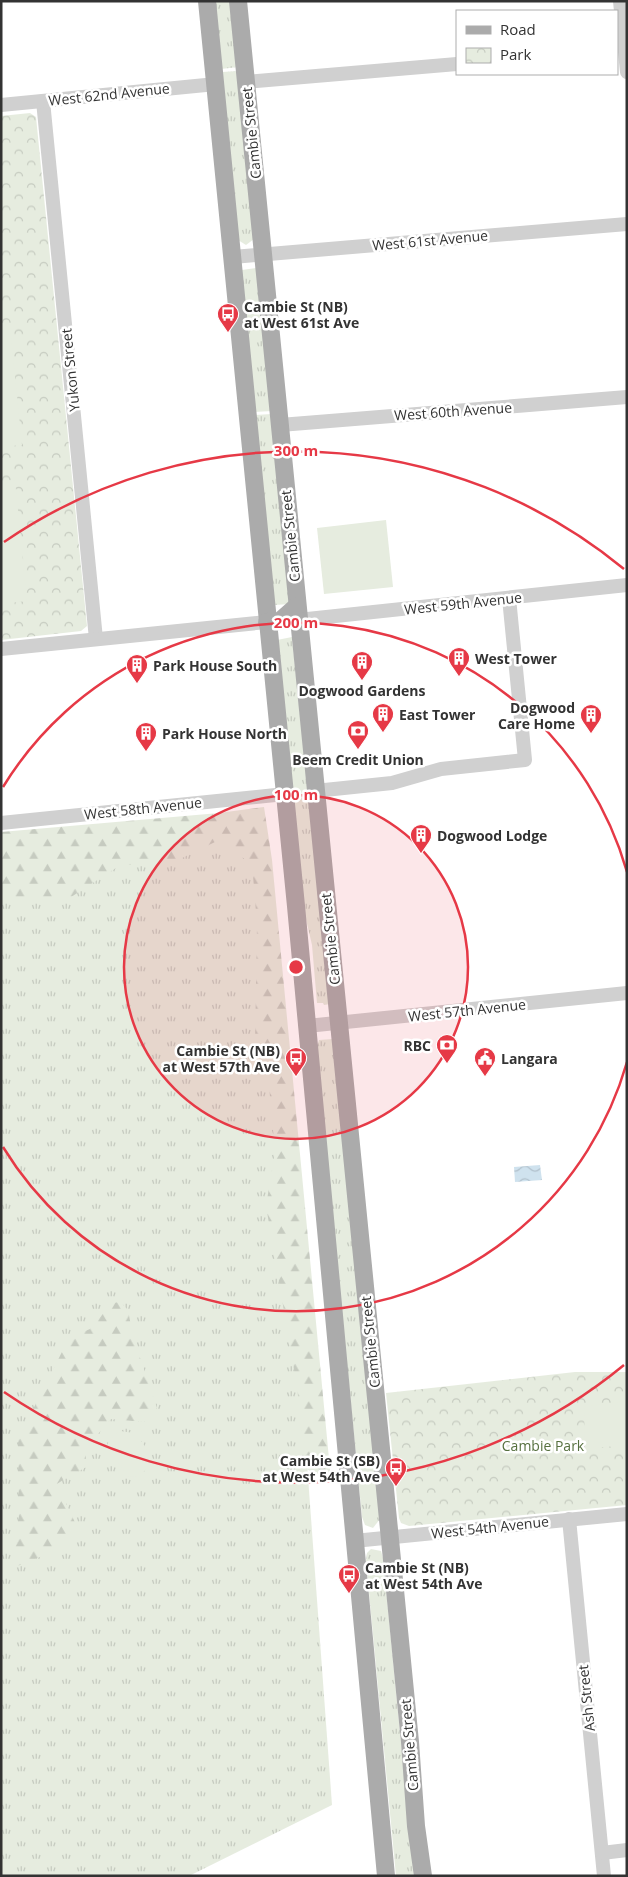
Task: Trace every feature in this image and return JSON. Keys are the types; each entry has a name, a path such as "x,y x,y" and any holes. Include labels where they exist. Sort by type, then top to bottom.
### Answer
{"main road":[{"path":"207,1 273,621 285,794 386,1876"},
{"name":"Cambie Street","path":"238,1 390,1537 416,1826 423,1876"},
{"path":"273,621 298,620"}],"street":[{"path":"620,1 623,50 627,72"},
{"path":"246,82 456,64"},
{"name":"West 62nd Avenue","path":"1,105 216,84"},
{"name":"Yukon Street","path":"43,101 96,639"},
{"name":"West 61st Avenue","path":"233,257 627,224"},
{"name":"West 60th Avenue","path":"280,425 627,398"},
{"name":"West 59th Avenue","path":"298,620 627,585"},
{"path":"315,791 392,784 441,769 525,760 508,598"},
{"path":"1,649 273,621"},
{"name":"West 58th Avenue","path":"1,823 285,794"},
{"name":"West 57th Avenue","path":"307,1026 627,993"},
{"name":"West 54th Avenue","path":"354,1541 627,1514"},
{"name":"Ash Street","path":"569,1519 604,1876"},
{"path":"602,1853 627,1850"}],"green space":[{"path":"214,1 231,1 238,67 221,69"},
{"path":"238,71 254,239 246,245 238,240 222,72"},
{"path":"30,113 36,117 87,626 81,631 1,640 1,116"},
{"path":"256,268 272,411 254,412 241,272 242,270"},
{"path":"10,325 22,445 1,447 1,326"},
{"path":"272,414 290,604 274,605 255,415"},
{"path":"15,480 27,601 1,604 1,481"},
{"path":"386,520 393,587 324,594 317,528"},
{"path":"292,637 330,1004 324,1005 323,1003 317,1003 312,945 305,915 277,640"},
{"path":"264,807 272,860 331,1480 306,1469 297,1387 266,1206 275,1151 267,1064 255,1045 257,925 252,863 215,842 180,859 119,866 68,899 10,897 1,892 1,832 219,813"},
{"path":"251,816 304,1422 332,1805 189,1876 1,1876 1,845"},
{"path":"333,1039 380,1519 373,1528 365,1525 362,1517 316,1050 319,1040"},
{"path":"120,1302 128,1310 133,1337 157,1408 144,1422 111,1419 86,1448 86,1467 76,1473 68,1472 63,1480 57,1484 79,1531 55,1551 10,1569 13,1552 19,1538 18,1439 69,1338 90,1329 112,1303"},
{"name":"Cambie Park","path":"575,1372 627,1372 627,1505 409,1526 401,1523 386,1393"},
{"path":"626,1401 625,1427 627,1445 585,1449 584,1407"},
{"path":"120,1431 134,1433 148,1454 147,1469 137,1477 127,1476 118,1462 107,1459 104,1454 110,1441"},
{"path":"371,1549 381,1551 383,1558 414,1876 396,1876 366,1561 367,1553"}],"water":[{"path":"540,1165 542,1180 515,1182 514,1167"}],"place":[{"name":"Cambie St (NB) at West 61st Ave","path":"228,333"},
{"name":"West Tower","path":"459,677"},
{"name":"Dogwood Gardens","path":"362,681"},
{"name":"Park House South","path":"137,684"},
{"name":"East Tower","path":"383,733"},
{"name":"Dogwood Care Home","path":"591,734"},
{"name":"Beem Credit Union","path":"358,750"},
{"name":"Park House North","path":"146,752"},
{"name":"Dogwood Lodge","path":"421,854"},
{"name":"RBC","path":"447,1064"},
{"name":"Cambie St (NB) at West 57th Ave","path":"296,1077"},
{"name":"Langara","path":"485,1077"},
{"name":"Cambie St (SB) at West 54th Ave","path":"396,1487"},
{"name":"Cambie St (NB) at West 54th Ave","path":"349,1594"}]}
